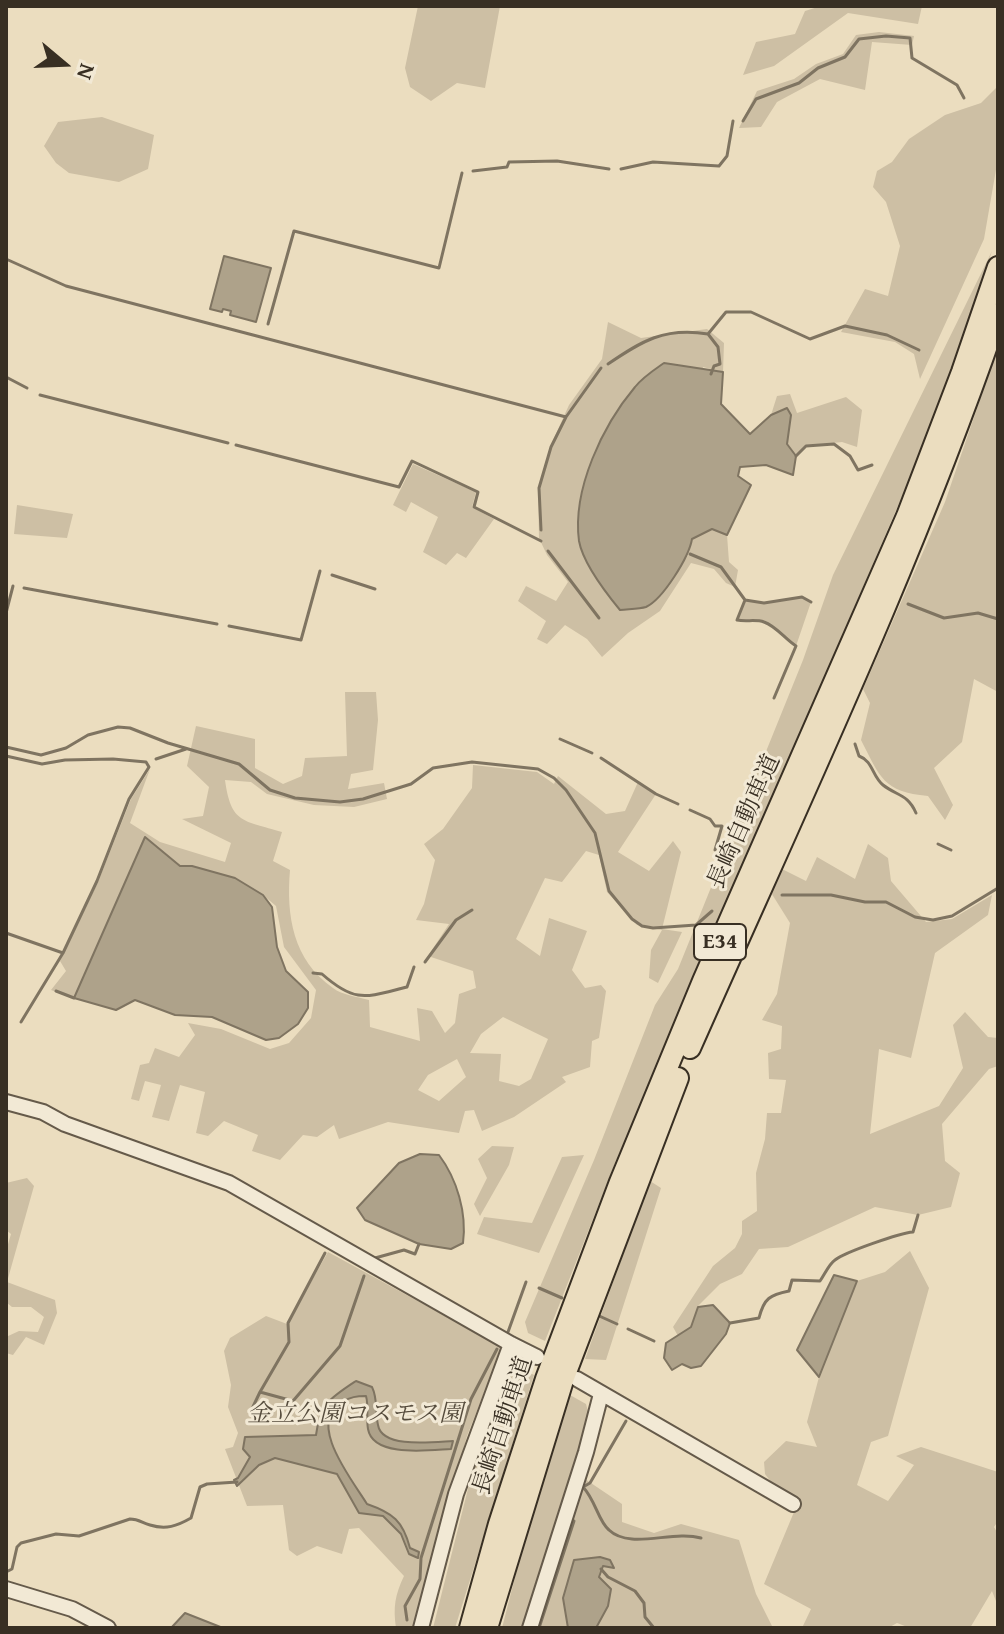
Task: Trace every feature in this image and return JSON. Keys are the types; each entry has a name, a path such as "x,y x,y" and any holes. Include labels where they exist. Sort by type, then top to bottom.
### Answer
{"highway":[{"name":"長崎自動車道","path":"470,1628 499,1524 546,1379 620,1182 703,981 907,516 998,267"},
{"name":"長崎自動車道","path":"487,1628 563,1380 674,1087 877,627 929,501 998,314"},
{"path":"494,1628 515,1530"}],"street":[{"path":"6,1102 43,1112 65,1124 229,1183 537,1357"},
{"path":"421,1628 456,1494 511,1344"},
{"path":"577,1379 793,1504"},
{"path":"530,1628 586,1452 601,1394"},
{"path":"6,1589 72,1609 108,1628"}],"green space":[{"path":"418,6 500,6 485,88 457,83 431,101 410,87 405,68"},
{"path":"821,6 922,6 918,24 848,13 774,66 743,75 756,42 795,34 805,11"},
{"path":"879,32 914,36 912,45 872,42 865,90 820,79 777,102 761,127 739,128 757,91 794,79 816,64 843,54 856,35"},
{"path":"998,86 998,158 984,239 920,379 914,354 895,342 841,332 865,289 888,296 900,246 886,202 873,187 877,171 892,162 909,139 945,115 981,103"},
{"path":"102,117 154,135 148,169 119,182 69,173 56,163 44,146 58,122"},
{"path":"992,251 928,436 615,1163 545,1341 528,1333 525,1322 655,1005 678,969 803,660 833,575"},
{"path":"608,322 641,338 707,329 724,343 723,372 703,367 665,588 689,554 692,539 712,529 727,535 729,562 738,570 735,587 726,583 714,569 691,563 660,611 628,633 602,657 587,639 565,625 547,644 537,639 546,621 518,601 526,586 556,601 568,582 547,555 539,538 538,489 550,447 569,405 602,359"},
{"path":"998,347 998,692 974,679 962,742 934,768 953,805 945,820 928,796 901,791 879,773 861,740 870,703 863,689 945,502"},
{"path":"790,394 797,413 846,397 862,410 857,447 842,442 807,446 796,456 787,444 786,408 771,415 777,396"},
{"path":"413,464 476,492 472,507 494,519 466,558 457,553 446,565 423,552 438,517 411,502 406,512 393,505"},
{"path":"17,505 73,514 67,538 14,534"},
{"path":"802,597 811,602 796,646 768,624 737,620 745,600 764,603"},
{"path":"345,692 376,692 378,720 373,770 351,774 348,789 384,783 387,799 354,807 314,805 267,794 251,782 225,780 235,813 248,822 282,832 273,861 290,870 291,920 301,950 309,964 333,988 369,1000 370,1027 420,1041 417,1008 432,1011 445,1033 455,1023 459,994 476,988 473,971 428,956 449,924 416,920 424,904 435,860 424,844 443,829 472,788 473,765 537,772 554,784 558,776 606,814 625,811 638,782 656,794 618,852 649,871 673,841 681,852 662,929 682,932 658,983 649,978 651,950 662,930 637,925 607,892 599,855 586,851 562,882 545,878 516,939 540,956 549,918 587,931 572,970 585,988 601,985 606,991 599,1038 592,1041 590,1067 562,1077 566,1082 514,1117 482,1131 474,1110 465,1111 459,1133 388,1122 339,1139 334,1125 317,1137 303,1135 280,1160 252,1151 258,1135 224,1121 208,1136 196,1133 205,1092 180,1085 169,1121 152,1117 161,1085 145,1081 139,1101 131,1099 140,1065 149,1063 155,1048 179,1057 195,1035 188,1023 221,1029 270,1049 289,1043 311,1018 316,990 284,947 276,906 263,895 192,866 180,866 145,837 74,999 51,990 66,971 60,961 98,882 131,799 150,769 130,823 160,842 225,862 231,843 182,819 203,816 209,787 187,766 196,726 255,739 255,768 283,784 302,776 305,758 347,756","holes":["503,1017 548,1039 531,1079 519,1086 499,1081 501,1054 470,1053 481,1034","457,1059 466,1077 439,1101 418,1090 428,1075"]},
{"path":"868,844 888,858 891,881 926,922 952,919 992,895 988,915 935,953 911,1058 879,1049 870,1134 939,1106 963,1068 953,1025 965,1012 988,1037 998,1038 998,1066 989,1069 942,1124 945,1161 960,1173 951,1207 918,1215 875,1207 788,1247 759,1249 742,1274 720,1284 698,1306 691,1327 678,1336 673,1327 713,1266 735,1248 742,1234 742,1221 757,1211 756,1173 765,1139 767,1113 781,1113 786,1080 769,1079 768,1053 781,1049 782,1026 762,1020 777,994 790,923 770,891 780,868 806,881 817,857 855,879"},
{"path":"492,1146 514,1147 509,1165 480,1216 474,1204 487,1178 478,1159"},
{"path":"584,1155 539,1253 477,1234 484,1217 532,1223 562,1157"},
{"path":"27,1178 34,1186 7,1282 55,1300 57,1313 44,1345 26,1337 13,1355 6,1353 6,1337 19,1331 38,1332 44,1317 31,1307 12,1307 6,1302 6,1251 11,1234 6,1230 6,1183"},
{"path":"650,1181 661,1188 606,1360 585,1359"},
{"path":"910,1251 929,1288 888,1436 871,1442 857,1485 888,1501 914,1465 896,1456 921,1447 998,1472 998,1521 994,1527 998,1534 998,1606 992,1591 970,1628 910,1628 897,1623 888,1628 802,1628 811,1609 764,1584 794,1512 765,1474 764,1462 786,1441 817,1447 807,1422 819,1377 857,1281 885,1272"},
{"name":"金立公園コスモス園","path":"328,1252 502,1347 467,1436 414,1628 396,1628 396,1601 404,1576 359,1528 349,1529 342,1554 317,1546 297,1556 289,1550 283,1505 247,1506 225,1449 233,1447 238,1433 228,1407 231,1385 224,1351 230,1338 266,1316 287,1324"},
{"path":"519,1367 534,1375 455,1628 433,1628 475,1461 509,1372"},
{"path":"570,1395 586,1404 589,1415 524,1628 502,1628 531,1515"},
{"path":"585,1479 622,1504 622,1522 654,1533 681,1524 739,1540 756,1594 773,1628 538,1628"}],"shaded area":[{"path":"224,256 271,268 256,322 230,315 231,311 210,309"},
{"path":"664,363 723,372 721,404 750,434 771,415 787,408 791,415 787,444 796,456 793,475 766,465 740,467 738,476 751,485 727,535 712,529 692,539 681,566 653,603 646,607 620,610 581,550 578,521 580,500 592,459 623,402 638,383"},
{"path":"145,837 180,866 192,866 235,878 263,895 272,907 277,947 286,971 308,992 308,1008 298,1024 279,1038 266,1040 212,1017 175,1015 135,1000 116,1010 74,998"},
{"path":"420,1154 439,1155 459,1197 463,1243 451,1249 419,1244 365,1220 357,1208 399,1163"},
{"path":"834,1275 857,1281 819,1377 797,1350"},
{"path":"713,1305 730,1323 726,1334 701,1366 691,1368 682,1364 672,1370 664,1358 666,1343 691,1327 698,1307"},
{"path":"356,1381 372,1387 378,1425 389,1438 422,1443 453,1441 451,1449 430,1450 404,1450 380,1444 372,1438 368,1429 366,1396 342,1402 332,1411 328,1423 335,1452 367,1504 396,1519 410,1548 419,1552 418,1558 409,1554 401,1534 383,1516 359,1513 337,1474 275,1458 259,1465 237,1486 234,1480 250,1457 243,1449 245,1437 316,1435 320,1416 328,1403"},
{"path":"600,1557 610,1560 614,1568 603,1566 599,1577 611,1589 608,1606 596,1628 568,1628 563,1598 574,1560"},
{"path":"185,1613 223,1628 171,1628"}],"waterway":[{"path":"743,121 756,99 799,83 818,68 845,57 859,39 886,36 910,38 912,58 957,85 964,98"},
{"path":"621,169 653,162 719,166 727,156 733,121"},
{"path":"473,171 507,167 509,162 557,161 609,169"},
{"path":"268,324 294,231 439,268 462,173"},
{"path":"6,259 66,286 566,417 601,368"},
{"path":"708,334 726,312 751,312 810,339 845,326 887,335 919,350"},
{"path":"608,364 654,338 692,332 708,334 718,347 720,364 714,366 711,374"},
{"path":"6,377 27,388"},
{"path":"40,395 228,443"},
{"path":"541,530 539,488 551,447 566,417"},
{"path":"796,456 806,446 834,444 850,456 858,470 872,465"},
{"path":"236,445 399,487 412,461 478,492 474,507 541,541"},
{"path":"548,551 599,618"},
{"path":"690,554 721,567 745,600 737,620 768,624 796,646 774,698"},
{"path":"229,626 301,640 320,571"},
{"path":"332,575 375,589"},
{"path":"6,613 13,586"},
{"path":"24,588 217,624"},
{"path":"745,600 764,603 802,597 811,602"},
{"path":"908,604 944,618 978,613 998,619"},
{"path":"6,747 41,755 66,748 88,735 118,727 130,728 239,764 270,790 295,798 340,802 363,799 411,784 433,768 472,762 538,769 566,790 595,833 609,891 632,919 642,926 653,928 696,925 712,911"},
{"path":"560,739 592,753"},
{"path":"855,744 859,756 867,761 879,781 906,799 916,813"},
{"path":"156,759 186,749"},
{"path":"6,756 42,764 113,759 146,762 149,767 129,799 97,881 63,953"},
{"path":"601,758 656,794 678,804"},
{"path":"690,810 710,819 715,826 722,826 715,850"},
{"path":"938,844 951,850"},
{"path":"782,895 831,895 865,902 886,902 915,917 933,920 952,916 998,888"},
{"path":"425,962 456,920 472,910"},
{"path":"6,933 63,953 21,1022"},
{"path":"313,973 322,974 344,990 362,996 407,987 414,967"},
{"path":"56,991 74,998"},
{"path":"730,1323 759,1318 766,1302 772,1296 789,1291 792,1280 820,1281 835,1260 873,1243 913,1232 918,1215"},
{"path":"375,1258 404,1250 415,1254 419,1244"},
{"path":"260,1392 289,1342 288,1323 325,1253"},
{"path":"250,1413 260,1392 293,1401 340,1346 364,1276"},
{"path":"508,1332 526,1282"},
{"path":"539,1288 562,1298"},
{"path":"597,1315 617,1324"},
{"path":"628,1329 654,1341"},
{"path":"407,1620 405,1606 420,1579 421,1558 471,1399 497,1349"},
{"path":"626,1421 590,1483 583,1487 602,1521 609,1530 628,1539 701,1538"},
{"path":"6,1572 12,1569 17,1547 21,1543 56,1534 79,1536 130,1519 156,1526 176,1525 191,1518 200,1487 237,1482"},
{"path":"539,1628 574,1521"},
{"path":"601,1569 608,1577 635,1591 644,1603 645,1617 654,1628"}]}
